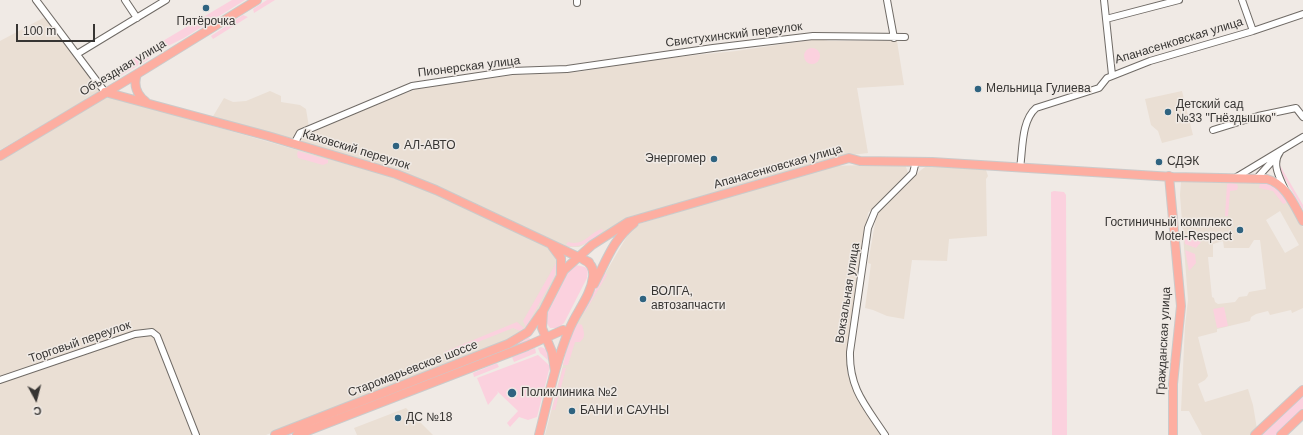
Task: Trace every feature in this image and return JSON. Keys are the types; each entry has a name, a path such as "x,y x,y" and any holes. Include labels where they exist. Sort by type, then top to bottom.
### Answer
{"main road":[{"name":"Объездная улица","path":"0,156 257,0"},
{"path":"137,74 136,88 140,97 147,103"},
{"name":"Каховский переулок","path":"105,92 294,144 396,174 436,190 549,242 576,259 588,262 593,270 591,289"},
{"name":"Апанасенковская улица","path":"642,218 849,158 860,161 916,162 1169,176 1256,178 1273,180 1280,184 1303,220"},
{"name":"Гражданская улица","path":"1169,176 1181,306 1173,384 1173,435"},
{"path":"555,371 552,352 542,328 542,319 545,306 564,270 592,245 620,225 642,218"},
{"path":"539,435 555,371 570,328 618,239 627,228 642,218"},
{"path":"549,242 561,258 561,277"},
{"path":"562,249 580,249 592,245"},
{"name":"Старомарьевское шоссе","path":"274,435 514,342 528,332 545,306"},
{"name":"Старомарьевское шоссе","path":"297,435 546,339 568,327 576,316"},
{"path":"542,319 549,330 557,332 562,330"},
{"path":"534,343 545,344 552,352"},
{"path":"1255,435 1303,390"},
{"path":"1281,435 1303,414"}],"street":[{"path":"36,0 105,92"},
{"path":"125,0 137,18"},
{"path":"77,54 166,0"},
{"path":"887,0 894,38"},
{"path":"1104,0 1112,75"},
{"path":"1106,19 1179,0"},
{"path":"1242,0 1253,31"},
{"name":"Апанасенковская улица","path":"1020,168 1026,127 1032,111 1036,108 1100,88 1107,78 1112,75 1150,61 1253,31 1303,14"},
{"name":"Свистухинский переулок","path":"568,69 713,48 813,36 905,37"},
{"name":"Пионерская улица","path":"294,144 300,133 412,86 512,71 568,69"},
{"path":"1213,130 1258,116 1296,108 1303,117"},
{"path":"1235,178 1303,138"},
{"path":"1256,178 1279,153"},
{"path":"1279,153 1276,165 1286,193"},
{"path":"1256,178 1257,168 1267,160"},
{"name":"Вокзальная улица","path":"885,435 854,385 849,367 850,352 868,228 875,211 913,173 916,162"},
{"name":"Торговый переулок","path":"0,380 135,334 152,332 157,336 196,435"}],"shaded area":[{"path":"232,0 245,0 184,38 154,53 149,59 115,79 108,80 102,77"},
{"path":"267,0 275,0 254,13 253,9"},
{"path":"243,15 248,17 213,39 211,36"},
{"path":"45,17 101,91 0,150 0,41"},
{"path":"818,39 829,41 897,41 904,85 857,88 868,153 829,159 627,218 588,243 579,247 565,247 442,188 398,170 305,143 301,140 303,134 419,88 514,75 578,72 648,60 736,51"},
{"path":"812,48 819,53 820,56 815,63 812,64 805,59 804,56 809,49"},
{"path":"270,91 281,96 281,102 300,105 306,109 309,127 294,141 212,118 224,98 233,102 246,101"},
{"name":"Детский сад №33 \"Гнёздышко\"","path":"1182,91 1193,135 1162,143 1158,131 1151,125 1145,99"},
{"path":"106,97 132,103 385,175 440,195 547,245 559,259 558,277 543,305 521,336 266,435 0,435 0,159"},
{"path":"298,151 328,160 328,163 323,165 298,158"},
{"path":"1278,162 1303,205 1303,210 1281,172"},
{"path":"905,164 908,173 868,213 847,362 847,371 851,385 883,435 545,435 572,330 630,231 639,224 830,166"},
{"path":"928,165 986,170 988,176 986,179 987,236 949,239 947,261 912,260 904,319 887,316 865,308 871,264 868,263 877,212"},
{"path":"1181,182 1263,182 1278,186 1303,227 1303,308 1292,313 1291,310 1270,315 1268,311 1256,314 1251,317 1250,321 1217,329 1217,332 1198,337 1208,376 1205,380 1198,384 1205,402 1248,389 1253,405 1257,429 1251,435 1202,435 1189,411 1181,411 1185,326 1188,300 1180,195","holes":["1280,211 1299,245 1285,253 1266,220","1254,240 1260,240 1266,289 1249,292 1247,296 1239,297 1235,302 1218,304 1212,297 1208,257 1213,257 1213,244 1223,241 1224,248 1249,248"]},
{"path":"1265,182 1276,186 1287,199 1286,203 1283,204 1273,191 1259,188 1260,183"},
{"path":"1227,184 1237,184 1238,187 1237,190 1230,191 1228,216 1225,216"},
{"path":"1051,192 1064,192 1066,195 1067,435 1052,435"},
{"path":"602,229 603,231 582,245 566,245 568,242 574,243 583,241"},
{"path":"1184,237 1201,242 1196,248 1185,244"},
{"path":"1185,250 1195,254 1196,263 1189,271"},
{"path":"556,263 555,275 526,327 523,321"},
{"path":"576,265 585,267 588,270 587,278 564,323 558,328 550,328 546,322 547,314 570,269"},
{"path":"605,273 607,275 585,312 583,311"},
{"path":"1224,307 1228,326 1217,328 1213,309"},
{"path":"517,322 524,328 520,331 513,328 445,355 444,352"},
{"path":"577,323 582,325 584,336 580,342 575,342 568,365 563,365 570,335"},
{"path":"529,337 531,341 291,435 281,435 523,341"},
{"path":"541,347 548,350 551,363 540,353 538,348"},
{"path":"535,348 536,353 514,362 512,357"},
{"path":"538,355 550,366 537,417 528,420 519,417 510,427 507,423 518,411 497,391 498,393 488,405 477,378"},
{"path":"497,363 499,367 474,377 473,373"},
{"path":"563,368 566,368 555,410 552,410"},
{"path":"1303,395 1303,410 1277,435 1261,435"},
{"name":"ДС №18","path":"406,408 433,435 357,435 354,428"}],"place":[{"name":"Пятёрочка","path":"206,8"},
{"name":"Мельница Гулиева","path":"978,89"},
{"name":"Детский сад №33 \"Гнёздышко\"","path":"1168,112"},
{"name":"АЛ-АВТО","path":"396,146"},
{"name":"Энергомер","path":"714,159"},
{"name":"СДЭК","path":"1159,162"},
{"name":"Гостиничный комплекс Motel-Respect","path":"1240,230"},
{"name":"ВОЛГА, автозапчасти","path":"643,299"},
{"name":"Поликлиника №2","path":"512,393"},
{"name":"БАНИ и САУНЫ","path":"572,411"},
{"name":"ДС №18","path":"398,418"}]}
